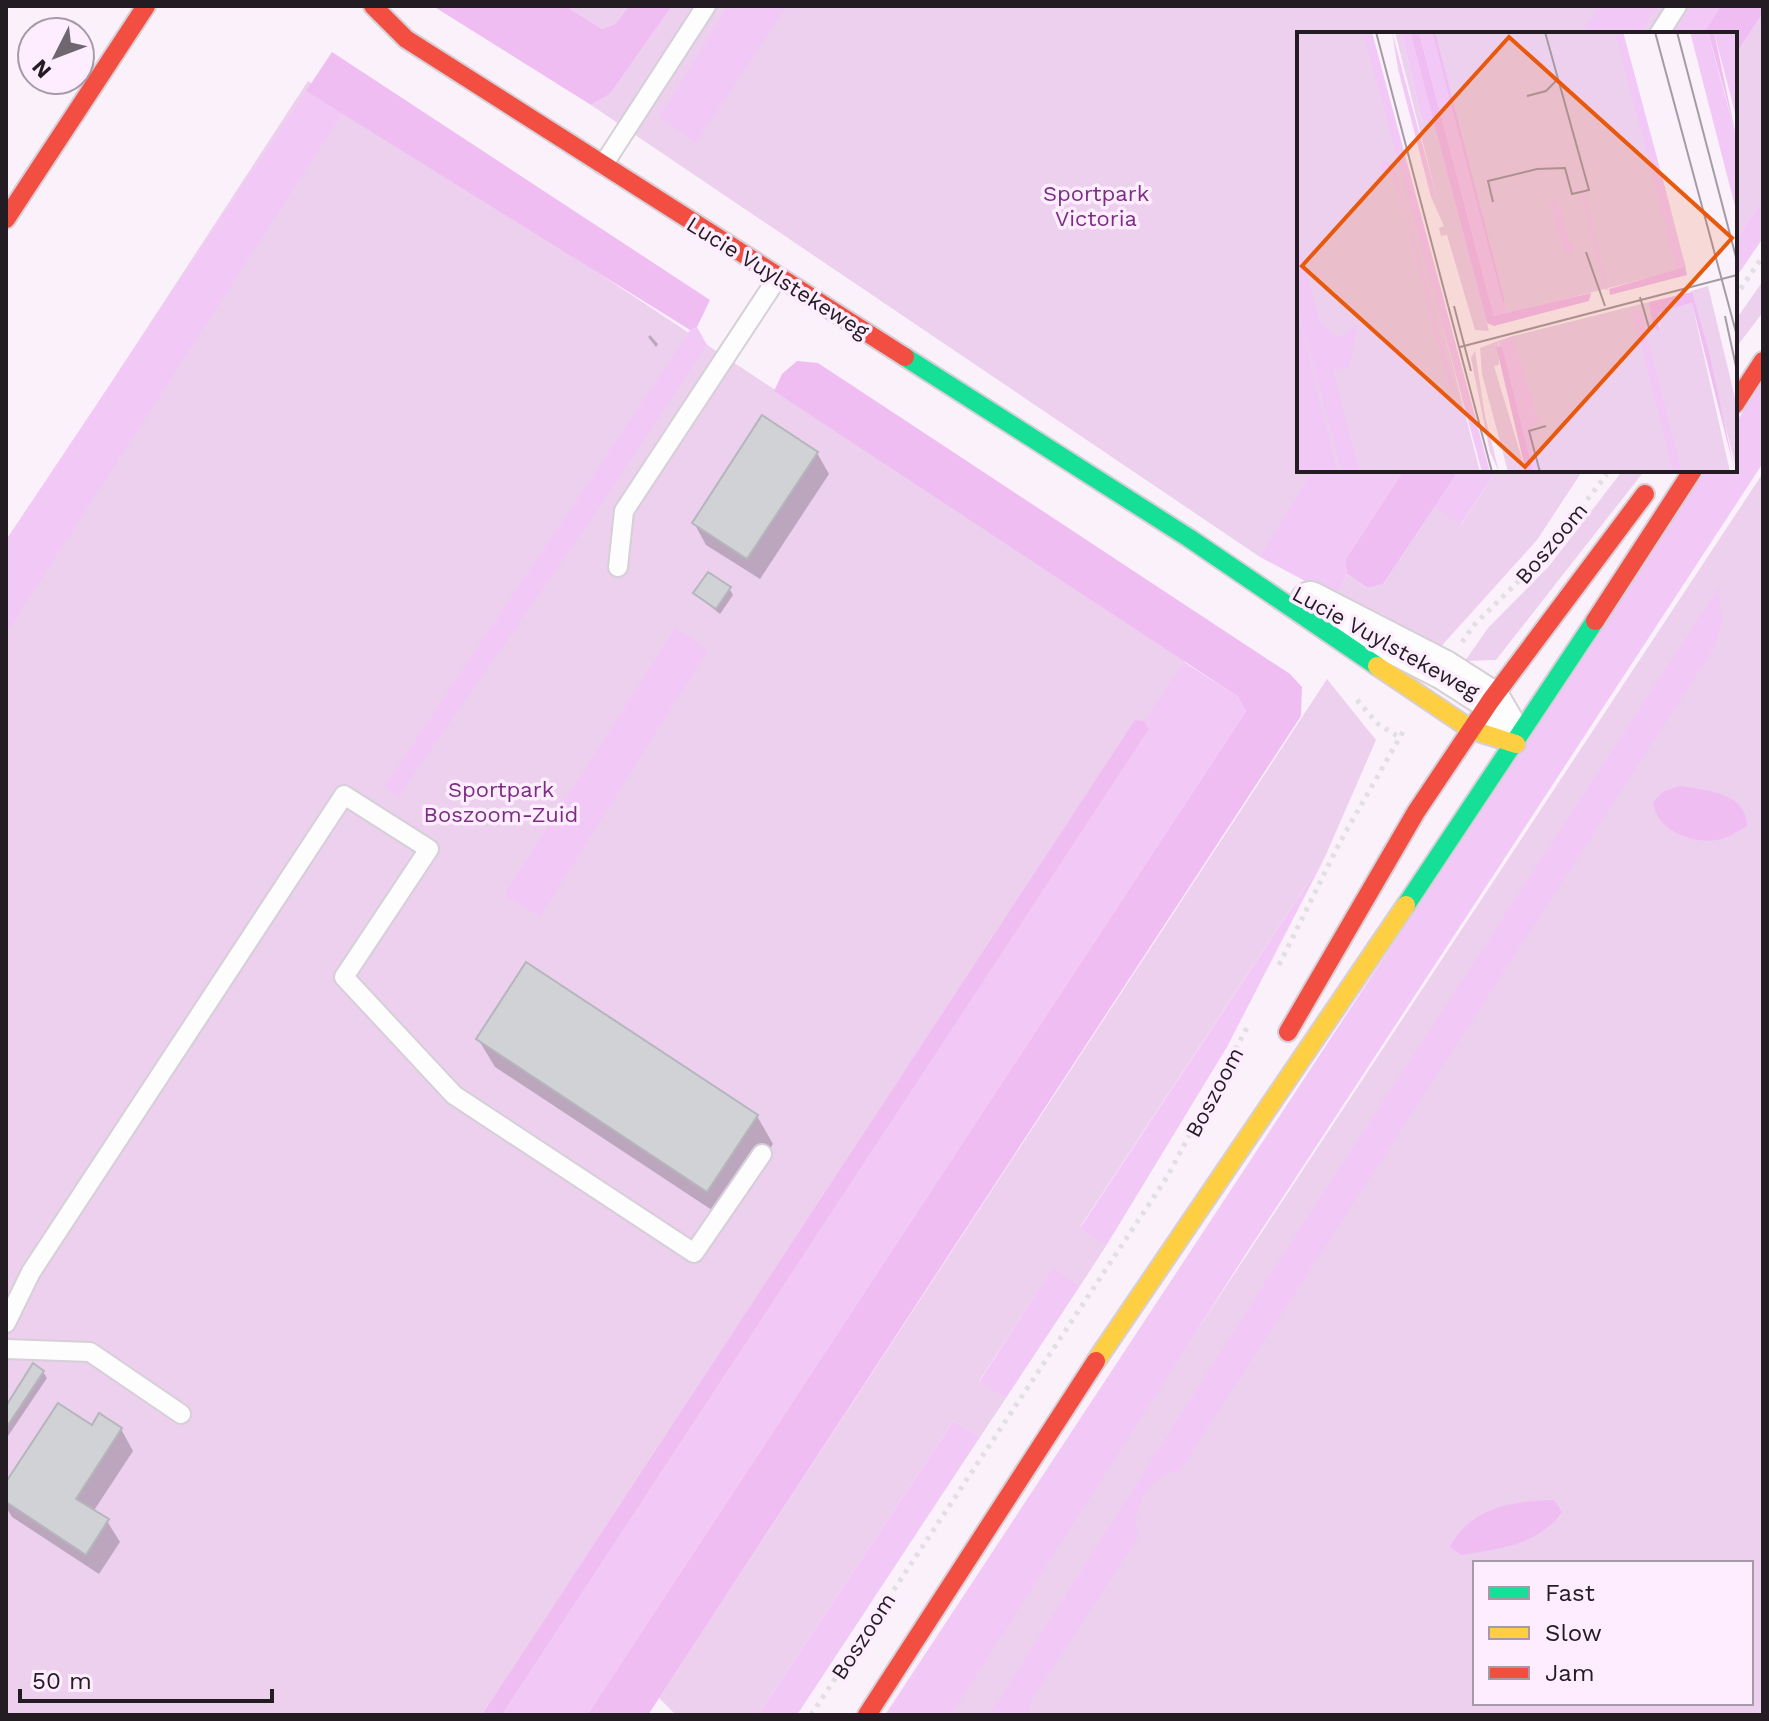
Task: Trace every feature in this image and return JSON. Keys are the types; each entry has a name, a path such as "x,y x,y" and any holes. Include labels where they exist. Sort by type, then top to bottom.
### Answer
{"main road":[{"path":"6,219 146,6"},
{"name":"Lucie Vuylstekeweg","path":"373,6 406,39 1189,538"},
{"path":"1737,371 1763,336"},
{"path":"1737,401 1763,361"},
{"name":"Boszoom","path":"867,1715 1106,1346 1516,744 1692,472"},
{"name":"Boszoom","path":"1281,1044 1416,812 1482,715 1654,483"},
{"name":"Boszoom","path":"1106,1346 1233,1127"}],"street":[{"name":"Lucie Vuylstekeweg","path":"1189,538 1482,715 1516,744"}],"lane":[{"path":"603,165 706,6"},
{"path":"1660,32 1677,6"},
{"path":"618,567 624,511 778,277"},
{"path":"6,1323 31,1272 344,795 429,849 344,977 454,1095 694,1253 762,1154"},
{"path":"6,1349 90,1352 181,1414"}],"path":[{"path":"1737,294 1763,256"},
{"name":"Boszoom","path":"1277,969 1340,842 1434,685 1475,624 1542,558 1609,472"},
{"name":"Boszoom","path":"811,1715 1167,1177 1256,1011"}],"green space":[{"path":"566,6 629,6 615,24 602,29"},
{"name":"Sportpark Victoria","path":"672,6 1721,6 1704,32 1297,32 1297,472 1403,472 1345,560 1260,557 591,105 610,94"},
{"path":"1763,13 1763,198 1737,238 1737,52"},
{"name":"Sportpark Boszoom-Zuid","path":"308,81 1185,661 495,1715 6,1715 6,544"},
{"path":"1763,281 1763,312 1737,346 1737,318"},
{"path":"1496,472 1582,472 1537,540 1436,652 1337,598 1347,574 1366,588 1383,584 1434,507 1461,524"},
{"path":"1621,472 1643,472 1496,660 1465,661 1488,628 1549,566"},
{"path":"1763,473 1763,1715 943,1715"},
{"path":"1327,679 1376,740 1325,857 1080,1227 1106,1246 1080,1286 1053,1269 979,1381 1006,1398 980,1437 953,1421 758,1715 676,1715 659,1698"}],"shaded area":[{"path":"433,6 566,6 602,29 615,24 629,6 672,6 610,94 591,105"},
{"path":"728,6 787,6 696,143 659,117"},
{"path":"1599,6 1657,6 1640,32 1582,32"},
{"path":"1691,6 1721,6 1704,32 1674,32"},
{"path":"1721,6 1763,6 1763,13 1737,52 1737,32 1704,32"},
{"path":"332,52 710,300 697,327 690,330 306,91"},
{"path":"306,91 342,114 6,634 6,540"},
{"path":"1763,198 1763,238 1737,276 1737,238"},
{"path":"697,327 707,345 584,530 398,797 385,786 690,330"},
{"path":"797,361 818,363 1290,674 1302,687 1301,716 648,1715 587,1715 1246,711 1237,696 774,391 782,374"},
{"path":"1763,380 1763,463 1251,1246 951,1715 885,1715 1704,472 1737,472 1737,421"},
{"path":"1312,472 1403,472 1345,559 1347,574 1337,598 1260,557"},
{"path":"1403,472 1458,472 1383,584 1367,588 1347,574 1345,560"},
{"path":"1458,472 1496,472 1460,525 1434,507"},
{"path":"1719,587 1722,623 1714,648 1179,1472 1160,1478 1145,1494 1137,1515 1139,1536 1030,1703 1028,1715 989,1715 1262,1287"},
{"path":"676,627 708,650 540,917 504,895"},
{"path":"1184,662 1237,696 1246,711 587,1715 502,1715 1148,730 1144,721"},
{"path":"1135,720 1144,721 1149,729 502,1715 482,1715"},
{"path":"1680,786 1712,791 1732,799 1745,815 1747,826 1729,836 1707,841 1676,833 1660,820 1653,802 1664,791"},
{"path":"1325,857 1227,1047 1106,1246 1080,1228"},
{"path":"1053,1268 1080,1286 1006,1398 979,1382"},
{"path":"953,1421 980,1437 797,1715 758,1715"},
{"path":"1554,1500 1562,1512 1553,1523 1530,1539 1461,1555 1450,1547 1469,1523 1494,1509 1524,1502"}],"building":[{"path":"762,415 818,452 747,559 692,523"},
{"path":"708,572 731,587 716,609 693,593"},
{"path":"526,962 758,1115 707,1192 476,1039"},
{"path":"33,1363 44,1371 6,1428 6,1406"},
{"path":"58,1403 92,1425 99,1413 122,1428 76,1499 109,1519 86,1555 6,1502 6,1482"}],"traffic: fast":[{"path":"905,357 1189,538 1377,666"},
{"path":"1406,905 1595,621"}],"traffic: slow":[{"path":"1377,666 1472,730 1516,744"},
{"path":"1096,1361 1406,905"}],"traffic: jam":[{"path":"6,219 146,6"},
{"path":"373,6 406,39 905,357"},
{"path":"1737,401 1763,361"},
{"path":"1595,621 1692,472"},
{"path":"1288,1032 1416,812 1491,700 1645,494"},
{"path":"867,1715 1096,1361"}]}
